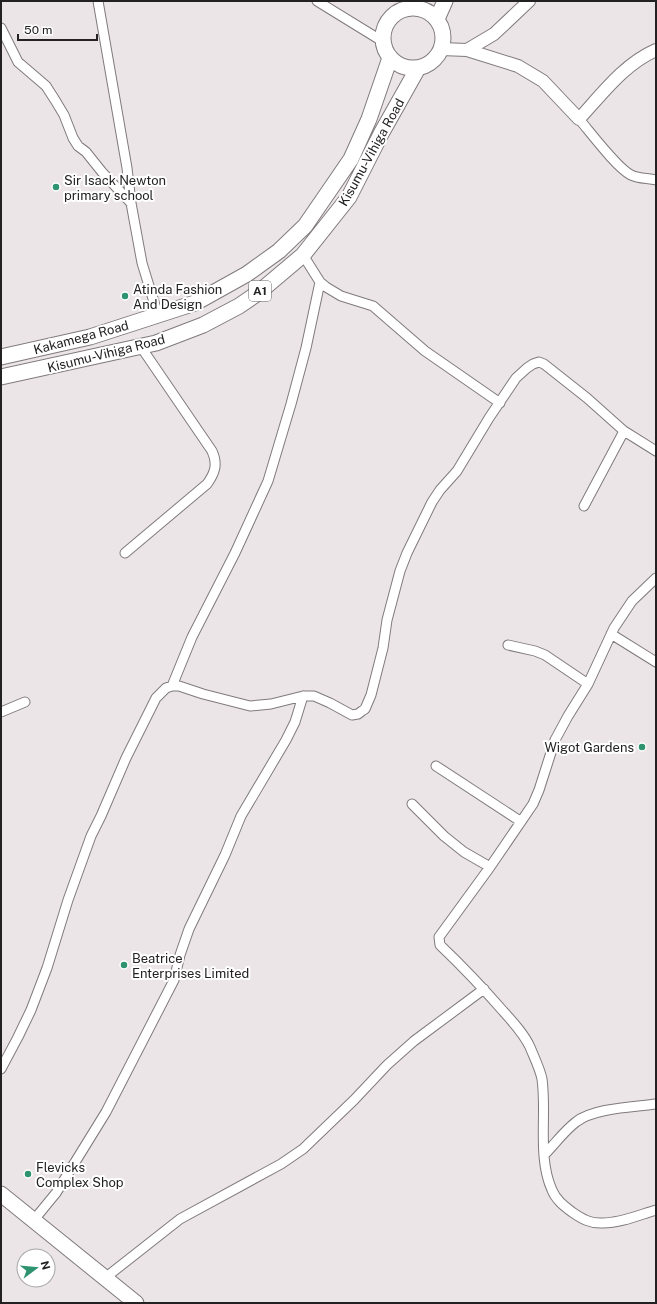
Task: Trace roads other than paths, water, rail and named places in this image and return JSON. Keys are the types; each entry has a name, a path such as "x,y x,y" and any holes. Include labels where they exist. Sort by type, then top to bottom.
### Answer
{"main road":[{"path":"437,19 444,1"},
{"path":"417,4 437,19 442,28 444,39 436,58 428,65 418,68 407,68 397,64 390,58 382,41 385,26 393,15 401,10 417,4"},
{"name":"Kakamega Road","path":"1,357 90,337 195,303 247,274 279,251 305,226 351,159 369,119 390,58"},
{"name":"Kisumu-Vihiga Road","path":"1,378 141,347 203,326 239,306 258,293 303,255 349,197 382,132 418,68"},
{"path":"1,1194 136,1303"}],"street":[{"path":"98,1 127,168 130,203 142,263 158,315"},
{"path":"317,1 382,41"},
{"path":"467,50 494,34 529,1"},
{"path":"1,28 18,62 46,86 64,115 73,138 78,146 86,152 130,203"},
{"path":"441,49 467,50 518,66 543,81 620,166 631,175 656,180"},
{"path":"579,119 614,80 627,68 656,50"},
{"path":"303,255 320,282 333,292 373,306 425,351 500,403"},
{"path":"172,686 192,637 235,553 268,481 306,348 320,282"},
{"path":"125,553 207,484 212,477 216,465 216,459 212,451 141,347"},
{"path":"1,1070 18,1037 44,975 68,900 91,836 129,752 156,698 161,692 172,686 179,686 250,706 271,704 303,696 314,696 352,715 358,714 365,709 371,696 383,648 387,620 400,571 407,553 432,502 440,490 457,471 516,378 527,368 540,362 544,364 587,398 624,431 656,451"},
{"path":"584,506 624,431"},
{"path":"656,578 632,601 624,611 611,634 588,684 555,740 533,804 490,867 439,937 440,945 473,976 520,1030 530,1046 542,1078 544,1156 547,1173 552,1191 561,1204 584,1220 594,1223 621,1221 656,1210"},
{"path":"611,634 656,662"},
{"path":"508,645 535,651 545,655 588,684"},
{"path":"33,1221 56,1193 106,1112 174,980 180,955 189,929 225,855 241,816 295,722 303,696"},
{"path":"1,712 25,702"},
{"path":"436,766 520,821"},
{"path":"412,804 444,836 464,852 490,867"},
{"path":"104,1278 180,1218 275,1168 303,1149 409,1046 484,989"},
{"path":"544,1156 575,1122 585,1116 602,1111 656,1104"}],"place":[{"name":"Sir Isack Newton primary school","path":"56,187"},
{"name":"Atinda Fashion And Design","path":"125,296"},
{"name":"Wigot Gardens","path":"642,747"},
{"name":"Beatrice Enterprises Limited","path":"124,965"},
{"name":"Flevicks Complex Shop","path":"28,1174"}]}
